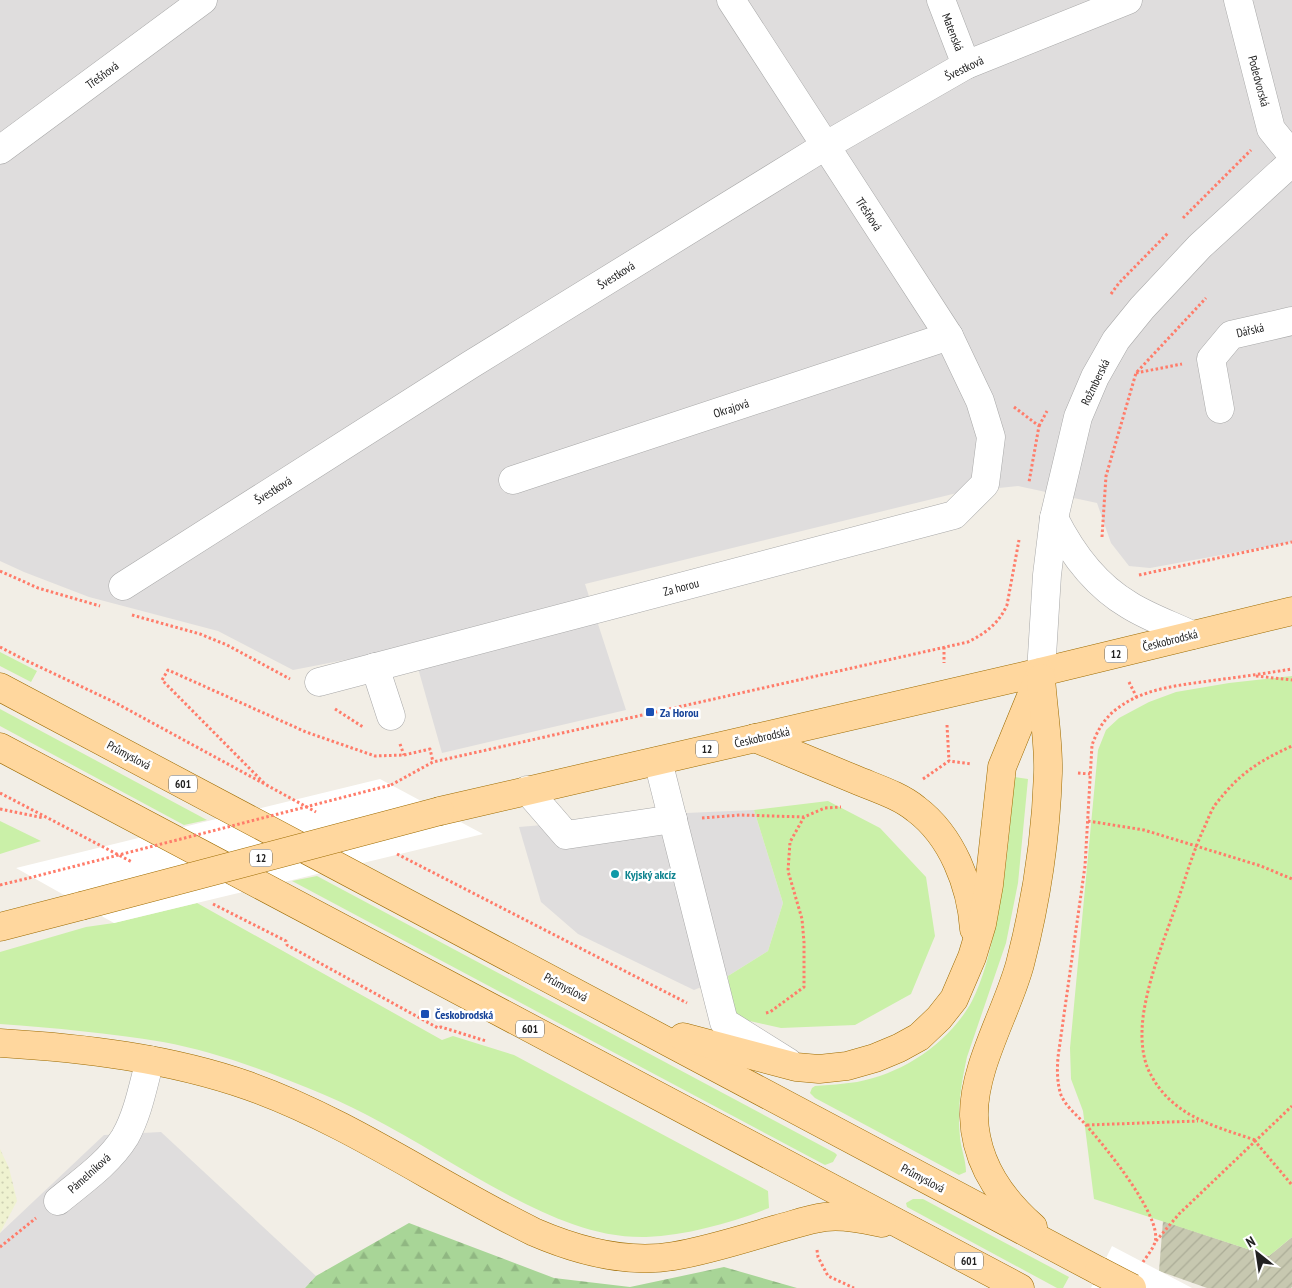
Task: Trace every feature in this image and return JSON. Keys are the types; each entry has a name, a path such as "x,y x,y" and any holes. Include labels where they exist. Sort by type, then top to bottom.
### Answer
{"main road":[{"name":"Českobrodská","path":"0,927 440,811 1041,672 1292,611"},
{"path":"640,1027 796,1067 819,1069 847,1066 874,1058 899,1048 919,1037 939,1018 954,999 972,958 982,924 1002,767 1041,672"},
{"path":"1041,672 1048,771 1036,894 1019,966 982,1071 977,1090 974,1115 976,1137 981,1158 990,1176 1002,1195 1021,1216 1058,1249"},
{"name":"Průmyslová","path":"0,687 1099,1271 1134,1278"},
{"path":"755,738 899,799 916,808 932,823 944,837 954,854 969,894 974,915 975,935 972,958"},
{"name":"601","path":"0,747 1020,1288"},
{"path":"0,1043 66,1047 150,1060 201,1071 248,1086 292,1103 335,1124 509,1220 560,1243 590,1252 619,1257 673,1256 824,1217 860,1218 918,1234"}],"street":[{"name":"Třešňová","path":"0,150 203,0"},
{"name":"Třešňová","path":"732,0 949,336 980,401 991,437"},
{"name":"Matenská","path":"941,0 966,64"},
{"name":"Švestková","path":"123,586 470,364 825,146 966,64 1128,0"},
{"name":"Podedvorská","path":"1238,0 1271,129 1292,155"},
{"name":"Rožmberská","path":"1041,672 1047,575 1054,518 1078,417 1095,377 1116,340 1142,308 1200,246 1292,162"},
{"name":"Dářská","path":"1211,359 1231,335 1292,321"},
{"name":"Okrajová","path":"512,480 949,336"},
{"path":"1211,359 1220,409"},
{"name":"Za horou","path":"315,690 375,667 954,515 984,484 991,437"},
{"path":"1054,518 1075,553 1103,586 1129,605 1192,635"},
{"path":"375,667 394,727"},
{"path":"658,760 724,1022 796,1067"},
{"path":"527,790 566,835 673,819"},
{"name":"Pámelníková","path":"58,1200 108,1159 124,1138 134,1116 150,1060"}],"path":[{"path":"1106,544 1102,536 1106,476 1136,373 1206,298"},
{"path":"1136,373 1211,359"},
{"path":"980,401 1006,402 1039,426 1029,483"},
{"path":"0,885 391,785 433,762 968,642 983,634 1002,615 1007,605 1019,539"},
{"path":"1103,586 1120,571 1136,575 1292,542"},
{"path":"0,571 38,588 105,607"},
{"path":"124,612 200,634 228,645 315,690 368,731"},
{"path":"0,647 114,702 268,788 321,814"},
{"path":"268,788 162,680 168,670 306,732 375,756 404,755 430,749 433,762"},
{"path":"1156,1241 1155,1228 1143,1202 1121,1167 1087,1125 1064,1101 1058,1083 1058,1058 1085,866 1092,745 1102,724 1117,708 1137,698 1171,686 1292,670"},
{"path":"1251,676 1292,680"},
{"path":"394,727 404,755"},
{"path":"1292,746 1250,768 1231,786 1214,807 1196,845 1152,978 1144,1007 1142,1033 1148,1068 1157,1085 1175,1105 1199,1121 1255,1140 1292,1185"},
{"path":"919,781 949,761"},
{"path":"673,819 740,815 804,817 825,808 850,806"},
{"path":"0,809 48,819"},
{"path":"391,850 724,1022 770,1012 804,987 802,919 788,871 790,842 804,817"},
{"path":"1088,821 1144,830 1262,866 1292,879"},
{"path":"286,941 287,945 438,1028 441,1026"},
{"path":"1134,1278 1156,1241 1178,1214 1292,1106"},
{"path":"1087,1125 1199,1121"},
{"path":"0,1247 58,1200"},
{"path":"824,1248 817,1250 818,1257 828,1276 854,1288"}],"shaded area":[{"path":"0,0 1292,0 1292,542 1150,568 1129,566 1111,543 1097,503 1018,486 961,492 585,584 626,710 442,753 412,647 293,670 218,631 89,597 0,561"},
{"path":"754,810 783,903 768,951 728,976 694,990 578,934 541,902 519,827 686,813"},
{"path":"161,1132 316,1276 305,1288 0,1288 0,1233 104,1135"},
{"path":"0,1149 9,1168 17,1201 0,1233"},
{"path":"1163,1221 1269,1256 1292,1237 1292,1287 1207,1288 1159,1271"}],"green space":[{"path":"0,652 37,671 31,682 0,666"},
{"path":"1292,676 1292,1237 1269,1256 1094,1199 1083,1111 1071,1079 1070,1048 1098,750 1106,730 1119,718 1149,702 1176,692 1229,683"},
{"path":"0,709 207,820 184,825 0,726"},
{"path":"1014,777 1028,779 1018,883 1006,943 967,1057 960,1097 959,1117 966,1172 959,1175 815,1098 810,1093 815,1086 857,1082 874,1078 924,1054 951,1030 972,1001 990,949 1002,894"},
{"path":"828,801 880,828 926,877 935,936 911,994 855,1025 781,1028 732,1017 728,976 768,951 783,903 754,810"},
{"path":"0,821 41,841 0,854"},
{"path":"317,876 837,1155 833,1162 825,1165 292,881"},
{"path":"197,903 442,1040 453,1036 514,1055 768,1191 769,1208 709,1227 662,1236 628,1236 592,1230 542,1212 510,1196 353,1108 255,1067 200,1050 163,1042 82,1031 0,1024 0,952 86,927 114,923"},
{"path":"913,1199 923,1199 1069,1277 1063,1288 1057,1288 907,1207 906,1203"},
{"path":"409,1223 554,1278 630,1287 724,1267 797,1288 305,1288 316,1276"}],"pier":[{"path":"380,779 483,834 114,923 16,868"},
{"path":"1112,1246 1192,1288 1091,1288"}],"place":[{"name":"Za Horou","path":"650,712"},
{"name":"Kyjský akcíz","path":"615,874"},
{"name":"Českobrodská","path":"425,1014"}]}
